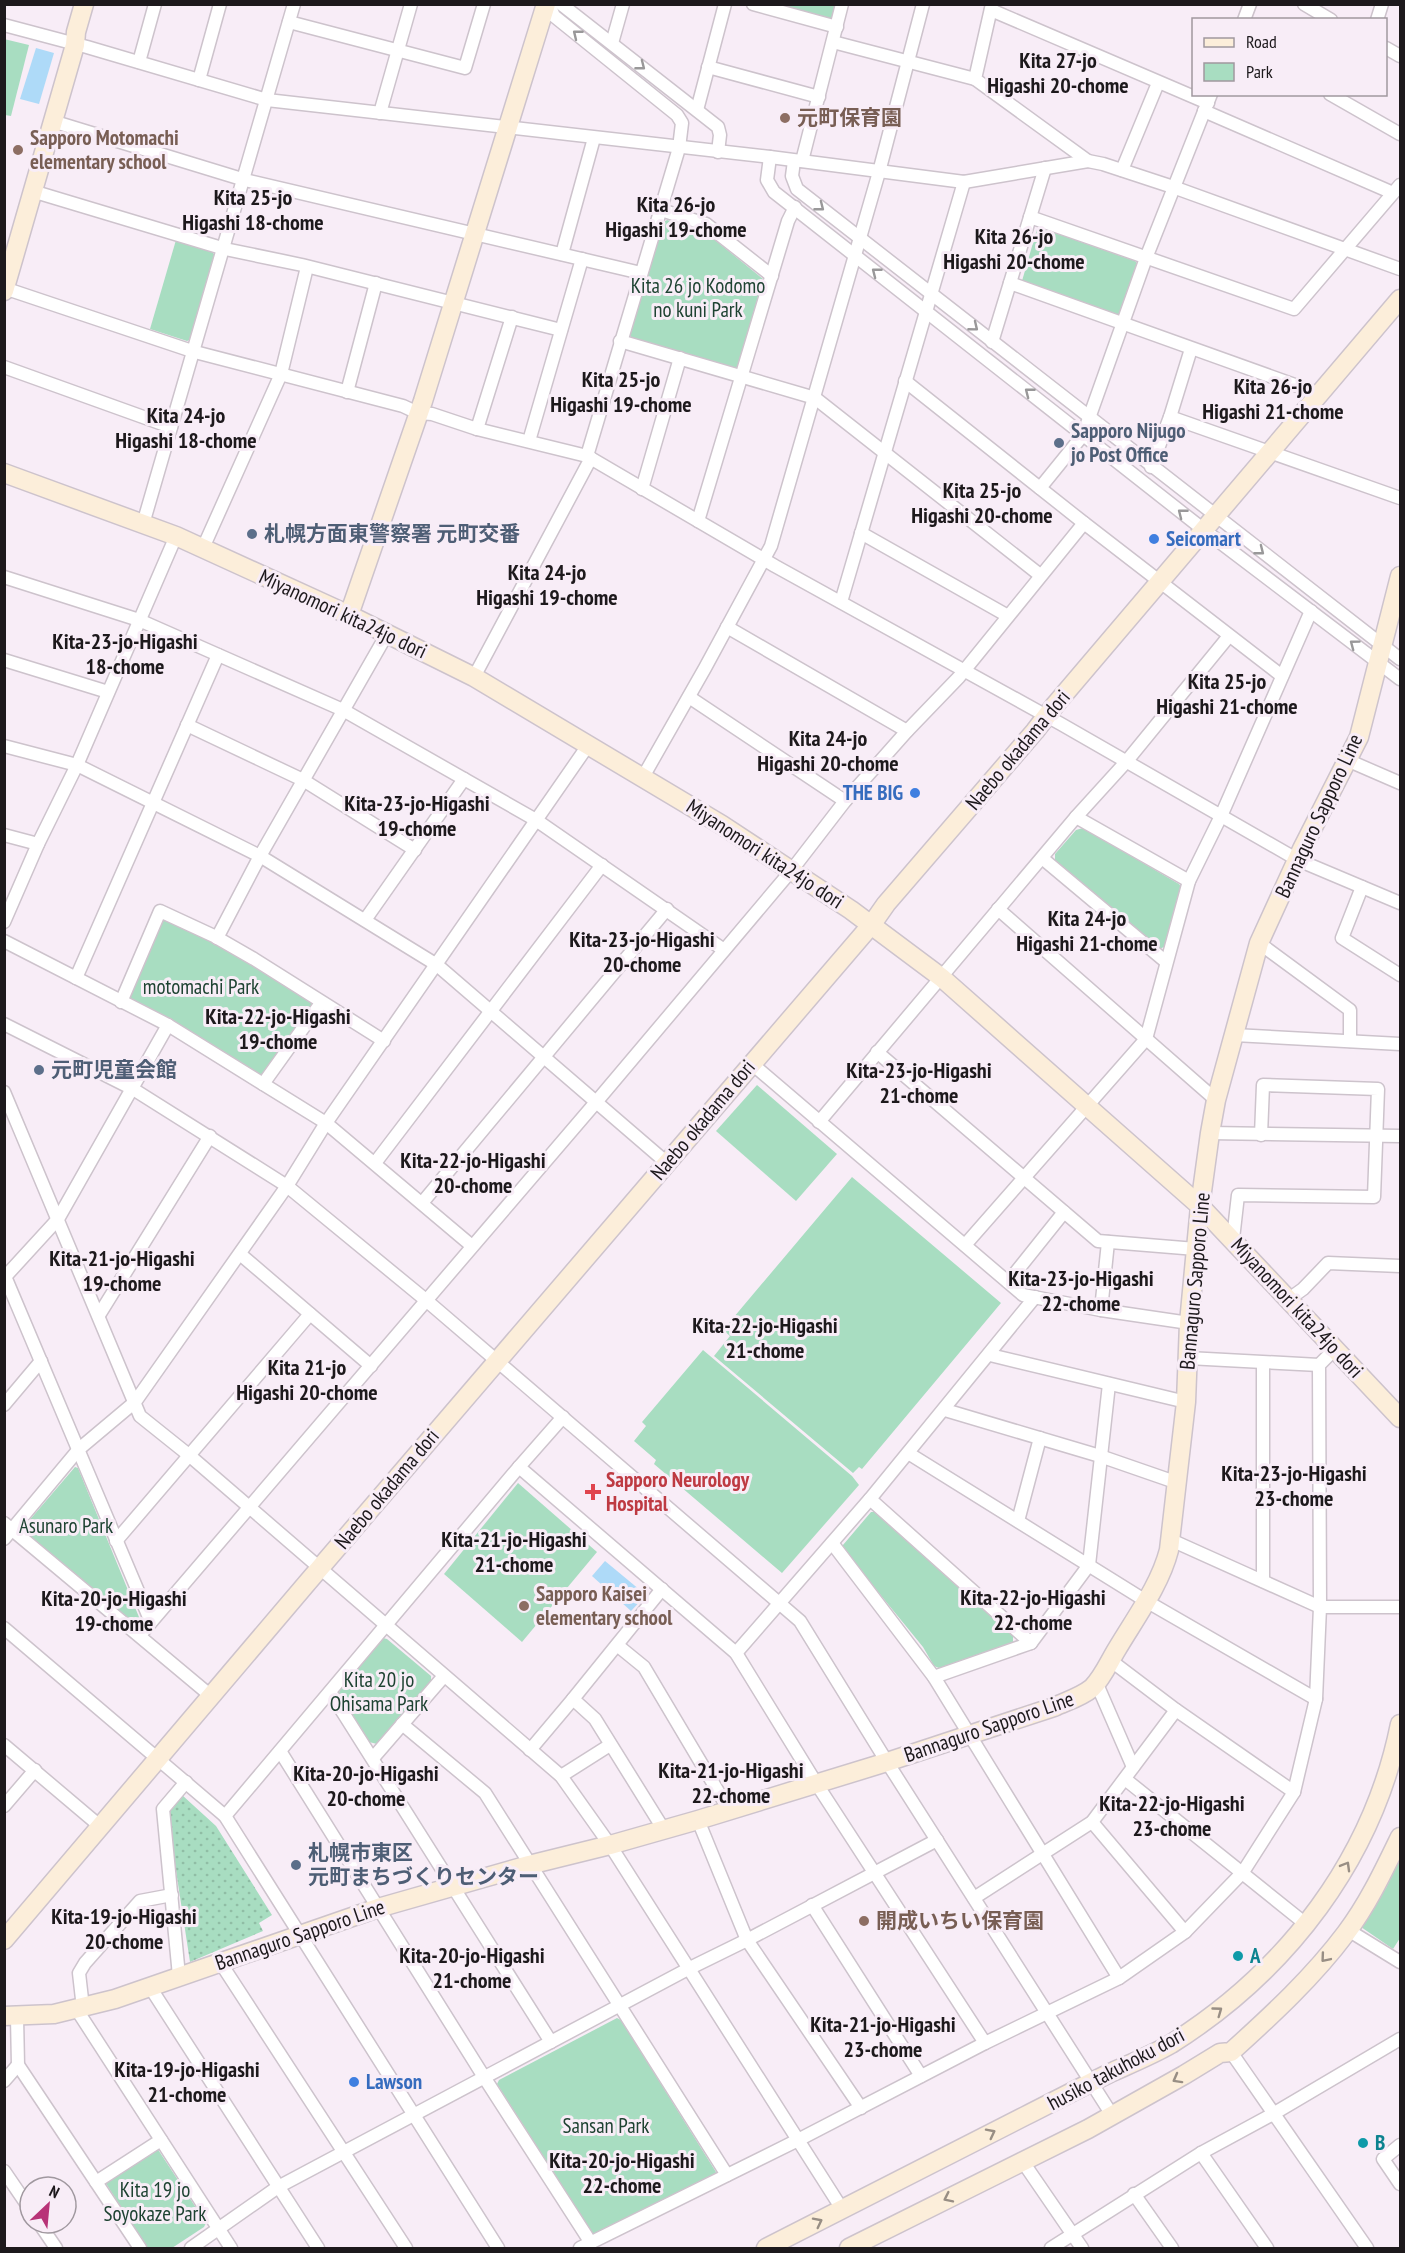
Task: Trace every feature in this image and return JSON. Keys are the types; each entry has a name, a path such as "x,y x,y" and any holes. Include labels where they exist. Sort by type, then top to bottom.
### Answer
{"street":[{"path":"84,4 76,32 75,45 5,289 195,352 589,457 1298,860 1401,903"},
{"path":"139,62 155,4"},
{"path":"199,80 220,4"},
{"path":"143,524 225,249 294,4"},
{"path":"380,113 411,4"},
{"path":"289,22 465,68 484,4"},
{"path":"349,615 454,302 547,4"},
{"path":"474,677 589,457 620,341 679,148 682,123 677,115 554,16 547,4"},
{"path":"561,4 718,127 720,135 718,152"},
{"path":"612,43 623,4"},
{"path":"697,110 725,4"},
{"path":"753,4 837,27"},
{"path":"842,4 819,97 792,176 797,189 1151,467 1210,524 1311,611 1379,653 1401,659"},
{"path":"643,777 771,546 879,172 923,4"},
{"path":"1304,4 1319,9"},
{"path":"975,79 992,8 1397,189 1294,309 1030,217"},
{"path":"4,25 267,100 770,157 964,182 1088,161"},
{"path":"833,42 975,79 1088,161 1173,187 1401,268"},
{"path":"1387,49 1401,56"},
{"path":"708,67 819,97"},
{"path":"1122,170 1158,83"},
{"path":"1334,96 1401,134"},
{"path":"1040,488 1083,435 1146,258 1208,103"},
{"path":"52,121 245,180 641,273"},
{"path":"562,254 594,138"},
{"path":"770,157 767,180 774,192 1083,435 1210,524 1379,653 1401,680"},
{"path":"992,342 1045,168"},
{"path":"841,602 964,182"},
{"path":"32,191 225,249 454,302 561,330"},
{"path":"698,521 788,221 795,207"},
{"path":"661,210 706,224 772,276"},
{"path":"529,441 582,259"},
{"path":"203,548 280,374 307,267"},
{"path":"1010,283 1320,394"},
{"path":"347,392 376,284"},
{"name":"Naebo okadama dori","path":"4,1940 497,1360 872,924 886,904 1047,718 1055,705 1401,299"},
{"path":"477,429 512,317"},
{"path":"620,341 815,398 1040,575"},
{"path":"1151,467 1170,417 1191,349"},
{"path":"642,489 680,358"},
{"path":"4,367 171,427"},
{"path":"905,381 1160,583 1282,676"},
{"path":"1170,417 1401,498"},
{"name":"Miyanomori kita24jo dori","path":"4,473 176,536 349,615 474,677 722,825 872,924 942,978 1200,1206 1401,1418"},
{"path":"140,1635 597,1101 791,871 845,801 964,671 1084,523"},
{"path":"861,533 1008,616"},
{"path":"5,922 38,844 77,765 176,536"},
{"name":"Bannaguro Sapporo Line","path":"10,2016 54,2014 115,2000 378,1908 664,1830 887,1762 1054,1707 1081,1695 1096,1683 1165,1565 1171,1539 1186,1402 1189,1323 1200,1206 1210,1133 1216,1100 1259,943 1359,737 1379,653 1401,576"},
{"path":"4,577 139,620 343,710 536,820 724,950"},
{"path":"965,1245 1146,1039 1165,961 1189,881 1221,816 1311,611"},
{"path":"727,627 907,731"},
{"path":"217,938 260,856 387,634"},
{"path":"819,1122 1076,817 1126,762 1229,636"},
{"path":"76,978 218,655"},
{"path":"4,660 108,692"},
{"path":"689,697 845,801"},
{"path":"187,725 303,780 415,850"},
{"path":"211,1696 140,1635 7,1531 79,1449 135,1402 287,1186 327,1123 589,744"},
{"path":"4,746 77,765 260,856 437,965 667,1163"},
{"path":"1347,760 1401,783"},
{"path":"364,920 464,779"},
{"path":"1076,817 1189,881"},
{"path":"4,835 38,844"},
{"path":"1042,858 1165,961"},
{"path":"375,1163 602,865"},
{"path":"1362,887 1342,938 1401,975"},
{"path":"422,1203 667,909"},
{"path":"998,909 1216,1100"},
{"path":"121,1002 160,911 217,938 254,959 384,1041"},
{"path":"4,941 168,1025 327,1123 472,1246"},
{"path":"1259,943 1350,1010 1350,1041"},
{"path":"263,1084 321,1003"},
{"path":"4,1024 133,1089 287,1186 497,1360 800,1621 1112,2115"},
{"path":"151,1622 5,1276 58,1219 168,1025"},
{"path":"1234,1035 1401,1044"},
{"path":"877,1052 1098,1241 1196,1249"},
{"path":"751,1064 1023,1295 1101,1310 1189,1323"},
{"path":"1233,1239 1238,1195 1374,1197 1378,1089 1263,1085 1261,1135"},
{"path":"4,1092 140,1416 190,1456 561,1776 610,1845 842,2209"},
{"path":"1210,1133 1401,1136"},
{"path":"99,1315 210,1136"},
{"path":"1008,1282 1064,1212"},
{"path":"1101,1310 1108,1242"},
{"path":"240,1254 371,1366"},
{"path":"1289,1299 1303,1289 1328,1263 1401,1266"},
{"path":"736,1653 909,1453 1035,1298"},
{"path":"116,1540 310,1314"},
{"path":"280,1751 586,2246 985,2043 1119,1978 1185,1932 1243,1872 1294,1792 1316,1699 1320,1607 1319,1365 1335,1349"},
{"path":"990,1355 1186,1402"},
{"path":"1188,1358 1319,1365"},
{"path":"4,1405 41,1361"},
{"path":"1263,1363 1263,1581"},
{"path":"934,1677 1031,1643 1089,1565 1109,1384"},
{"path":"945,1410 1100,1456 1178,1483"},
{"path":"225,1816 563,1417"},
{"path":"1018,1521 1040,1438"},
{"path":"909,1453 1146,1600 1316,1699"},
{"path":"519,1467 736,1653 816,1783 985,2043"},
{"path":"870,1499 1031,1643"},
{"path":"1171,1539 1320,1607 1401,1607"},
{"path":"832,1543 934,1677 1119,1978"},
{"path":"530,1750 662,1590"},
{"path":"4,1628 225,1816 498,2248"},
{"path":"617,1645 644,1667 729,1810"},
{"path":"1110,1660 1176,1710 1294,1792"},
{"path":"373,1758 444,1676"},
{"path":"1096,1683 1133,1767"},
{"path":"330,1692 551,2042"},
{"path":"573,1699 595,1719 664,1830"},
{"path":"974,1898 1092,1822 1176,1710"},
{"path":"402,1724 485,1793 727,2175"},
{"name":"husiko takuhoku dori","path":"766,2248 1169,2045 1234,2000 1276,1961 1320,1908 1364,1834 1382,1794 1401,1724"},
{"path":"4,1744 101,1827"},
{"path":"561,1776 610,1745"},
{"path":"4,1806 35,1770"},
{"path":"1125,1779 1307,1925"},
{"path":"179,1976 163,1809 186,1782"},
{"path":"698,1820 747,1940 861,2108"},
{"path":"1092,1822 1185,1932"},
{"name":"husiko takuhoku dori","path":"849,2248 1023,2162 1112,2115 1220,2053 1231,2052 1306,1981 1348,1930 1379,1881 1401,1837"},
{"path":"191,2248 278,2187 688,1969 937,1840"},
{"path":"172,1895 140,1900 85,1963 80,1973 80,2009 231,2248"},
{"path":"812,1905 921,2076"},
{"path":"1348,1930 1400,1960"},
{"path":"220,1962 406,2248"},
{"path":"150,1987 318,2248"},
{"path":"10,2016 18,2065 140,2248"},
{"path":"1051,2248 1201,2153 1399,2043"},
{"path":"1231,2052 1367,2248"},
{"path":"4,2082 18,2065"},
{"path":"96,2182 161,2140"},
{"path":"1401,2145 1383,2158 1401,2184"},
{"path":"1201,2153 1267,2248"},
{"path":"1023,2162 1082,2248"},
{"path":"4,2170 18,2191"},
{"path":"1134,2194 1172,2248"},
{"path":"47,2235 56,2248"}],"green space":[{"path":"775,5 839,5 835,18 832,19"},
{"path":"4,39 29,45 11,116 5,115"},
{"name":"Kita 26 jo Kodomo no kuni Park","path":"667,220 704,231 763,279 738,367 734,368 632,338 629,334 662,223"},
{"path":"1041,228 1138,264 1121,315 1117,316 1023,285 1022,281 1037,229"},
{"path":"176,240 212,252 216,256 192,339 187,341 150,329"},
{"path":"1083,828 1179,884 1182,888 1164,947 1157,950 1055,861 1055,854 1076,830"},
{"name":"motomachi Park","path":"166,919 212,941 311,1002 311,1006 262,1075 259,1076 129,1000 128,996 162,920"},
{"path":"757,1085 837,1154 796,1201 716,1131"},
{"path":"852,1177 1001,1303 862,1469 859,1467 853,1473 714,1356 730,1336 723,1330"},
{"path":"703,1350 852,1476 859,1485 782,1573 654,1464 656,1460 634,1441 646,1426 642,1422"},
{"name":"Asunaro Park","path":"75,1467 78,1468 141,1622 137,1627 21,1530"},
{"path":"518,1483 597,1552 522,1642 444,1574"},
{"path":"871,1512 875,1512 1013,1635 1013,1642 939,1668 934,1666 923,1647 843,1549 843,1545"},
{"name":"Kita 20 jo Ohisama Park","path":"383,1638 431,1676 431,1681 377,1744 369,1742 339,1693"},
{"path":"182,1795 216,1826 272,1915 259,1923 263,1931 190,1962 167,1812"},
{"path":"1400,1859 1400,1938 1393,1949 1361,1927 1386,1888"},
{"name":"Sansan Park","path":"617,2018 621,2020 716,2172 715,2176 597,2236 592,2233 497,2084 499,2080"},
{"name":"Kita 19 jo Soyokaze Park","path":"157,2148 206,2223 204,2227 172,2248 147,2248 105,2182"}],"water":[{"path":"36,48 54,53 39,104 20,99"},
{"path":"605,1561 646,1595 631,1611 592,1576"}],"place":[{"name":"元町保育園","path":"785,118"},
{"name":"Sapporo Motomachi elementary school","path":"18,150"},
{"name":"Sapporo Nijugo jo Post Office","path":"1059,443"},
{"name":"札幌方面東警察署 元町交番","path":"252,534"},
{"name":"Seicomart","path":"1154,539"},
{"name":"THE BIG","path":"915,793"},
{"name":"元町児童会館","path":"39,1070"},
{"name":"Sapporo Neurology Hospital","path":"593,1492"},
{"name":"Sapporo Kaisei elementary school","path":"524,1606"},
{"name":"札幌市東区 元町まちづくりセンター","path":"296,1865"},
{"name":"開成いちい保育園","path":"864,1921"},
{"name":"A","path":"1238,1956"},
{"name":"Lawson","path":"354,2082"},
{"name":"B","path":"1363,2143"}],"district":[{"name":"Kita 27-jo Higashi 20-chome","path":"1058,72"},
{"name":"Kita 25-jo Higashi 18-chome","path":"253,210"},
{"name":"Kita 26-jo Higashi 19-chome","path":"676,216"},
{"name":"Kita 26-jo Higashi 20-chome","path":"1014,248"},
{"name":"Kita 25-jo Higashi 19-chome","path":"621,392"},
{"name":"Kita 26-jo Higashi 21-chome","path":"1273,398"},
{"name":"Kita 24-jo Higashi 18-chome","path":"186,428"},
{"name":"Kita 25-jo Higashi 20-chome","path":"982,502"},
{"name":"Kita 24-jo Higashi 19-chome","path":"547,584"},
{"name":"Kita-23-jo-Higashi 18-chome","path":"125,654"},
{"name":"Kita 25-jo Higashi 21-chome","path":"1227,694"},
{"name":"Kita 24-jo Higashi 20-chome","path":"828,750"},
{"name":"Kita-23-jo-Higashi 19-chome","path":"417,816"},
{"name":"Kita 24-jo Higashi 21-chome","path":"1087,930"},
{"name":"Kita-23-jo-Higashi 20-chome","path":"642,952"},
{"name":"Kita-22-jo-Higashi 19-chome","path":"278,1028"},
{"name":"Kita-23-jo-Higashi 21-chome","path":"919,1082"},
{"name":"Kita-22-jo-Higashi 20-chome","path":"473,1172"},
{"name":"Kita-21-jo-Higashi 19-chome","path":"122,1270"},
{"name":"Kita-23-jo-Higashi 22-chome","path":"1081,1290"},
{"name":"Kita-22-jo-Higashi 21-chome","path":"765,1338"},
{"name":"Kita 21-jo Higashi 20-chome","path":"307,1380"},
{"name":"Kita-23-jo-Higashi 23-chome","path":"1294,1486"},
{"name":"Kita-21-jo-Higashi 21-chome","path":"514,1552"},
{"name":"Kita-20-jo-Higashi 19-chome","path":"114,1610"},
{"name":"Kita-22-jo-Higashi 22-chome","path":"1033,1610"},
{"name":"Kita-21-jo-Higashi 22-chome","path":"731,1782"},
{"name":"Kita-20-jo-Higashi 20-chome","path":"366,1786"},
{"name":"Kita-22-jo-Higashi 23-chome","path":"1172,1816"},
{"name":"Kita-19-jo-Higashi 20-chome","path":"124,1928"},
{"name":"Kita-20-jo-Higashi 21-chome","path":"472,1968"},
{"name":"Kita-21-jo-Higashi 23-chome","path":"883,2036"},
{"name":"Kita-19-jo-Higashi 21-chome","path":"187,2082"},
{"name":"Kita-20-jo-Higashi 22-chome","path":"622,2172"}]}
